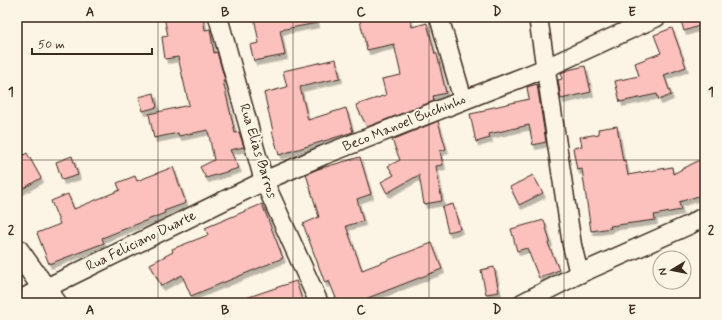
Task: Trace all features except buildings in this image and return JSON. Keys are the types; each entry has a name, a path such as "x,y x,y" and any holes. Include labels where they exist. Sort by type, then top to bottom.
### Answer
{"street":[{"name":"Rua Elias Barros","path":"218,17 264,181 319,303"},
{"path":"439,17 463,100"},
{"path":"538,17 572,245 579,274"},
{"path":"546,68 657,17"},
{"name":"Beco Manoel Buchinho","path":"264,181 324,155 546,68"},
{"name":"Rua Feliciano Duarte","path":"19,303 49,296 264,181"},
{"path":"522,303 579,274 689,225 705,216"},
{"path":"17,250 49,296"}]}
